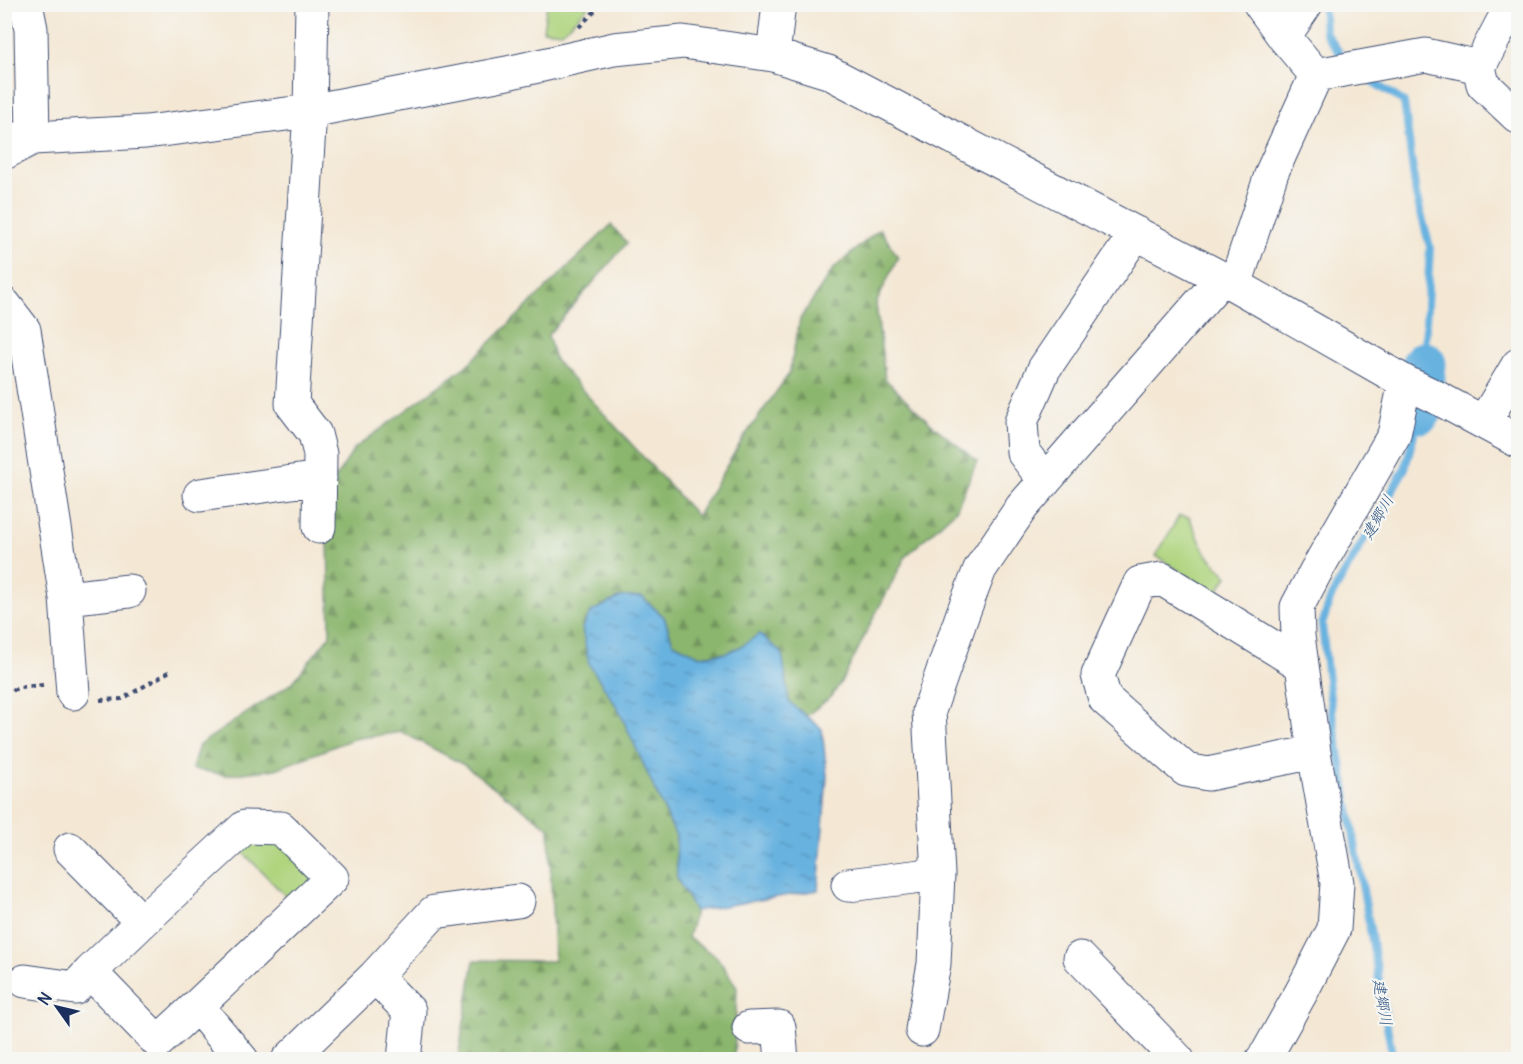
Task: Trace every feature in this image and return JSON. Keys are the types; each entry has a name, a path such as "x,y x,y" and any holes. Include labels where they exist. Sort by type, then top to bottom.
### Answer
{"street":[{"path":"19,139 31,30 26,4"},
{"path":"312,4 310,111 292,404 315,434 320,454 319,527"},
{"path":"773,55 779,4"},
{"path":"1260,4 1284,37 1322,74"},
{"path":"1284,37 1306,4"},
{"path":"1512,4 1479,67 1483,84 1518,117"},
{"path":"4,153 19,139 146,132 310,111 507,74 614,49 683,42 773,55 828,72 1228,282 1518,441"},
{"path":"1322,74 1426,55 1479,67"},
{"path":"922,1030 934,964 938,874 929,711 981,569 1022,507 1228,282 1272,172 1322,74"},
{"path":"1045,481 1023,452 1021,422 1044,369 1136,233"},
{"path":"4,303 24,330 66,598 73,693"},
{"path":"1484,422 1518,365"},
{"path":"1262,1059 1302,991 1334,929 1337,883 1314,752 1298,636 1297,607 1395,435 1418,388"},
{"path":"200,495 320,478"},
{"path":"1302,664 1162,579 1140,583 1098,675 1105,699 1186,770 1208,774 1314,752"},
{"path":"66,598 129,591"},
{"path":"25,981 75,988 90,972 142,922 245,827 281,828 332,878 149,1051 90,972"},
{"path":"70,849 142,922"},
{"path":"848,885 938,874"},
{"path":"288,1059 375,976 434,912 518,901"},
{"path":"1080,958 1178,1059"},
{"path":"375,976 409,1011 404,1059"},
{"path":"197,1006 242,1059"},
{"path":"749,1028 779,1027 782,1059"}],"green space":[{"path":"547,4 590,5 562,32 543,30"},
{"path":"611,225 627,243 548,335 555,360 697,516 742,440 789,374 800,319 833,269 880,229 898,257 876,304 885,379 931,424 977,461 956,510 906,556 846,674 832,696 806,716 789,702 782,653 742,646 726,653 700,656 673,643 664,617 642,597 620,597 591,612 589,664 618,708 676,836 677,878 695,911 688,938 717,957 737,987 734,1059 458,1059 474,960 554,961 549,828 464,765 402,732 353,739 276,769 226,775 192,769 199,745 293,682 330,635 327,491 355,448 466,366"},
{"path":"1179,516 1189,517 1205,552 1227,576 1216,594 1156,556"},
{"path":"253,835 279,835 322,878 293,904 239,848"}],"water":[{"path":"621,597 642,597 664,617 673,643 700,656 726,653 742,646 759,634 782,653 789,702 822,729 827,776 818,890 695,911 677,878 676,836 618,708 589,664 582,628 591,612"}],"waterway":[{"name":"建郷川","path":"1323,4 1325,32 1348,61"},
{"name":"建郷川","path":"1365,77 1404,102 1416,195 1430,247 1424,364"},
{"name":"建郷川","path":"1420,411 1424,364"},
{"name":"建郷川","path":"1393,1060 1331,707 1322,625 1331,597 1405,468 1420,411"}]}
